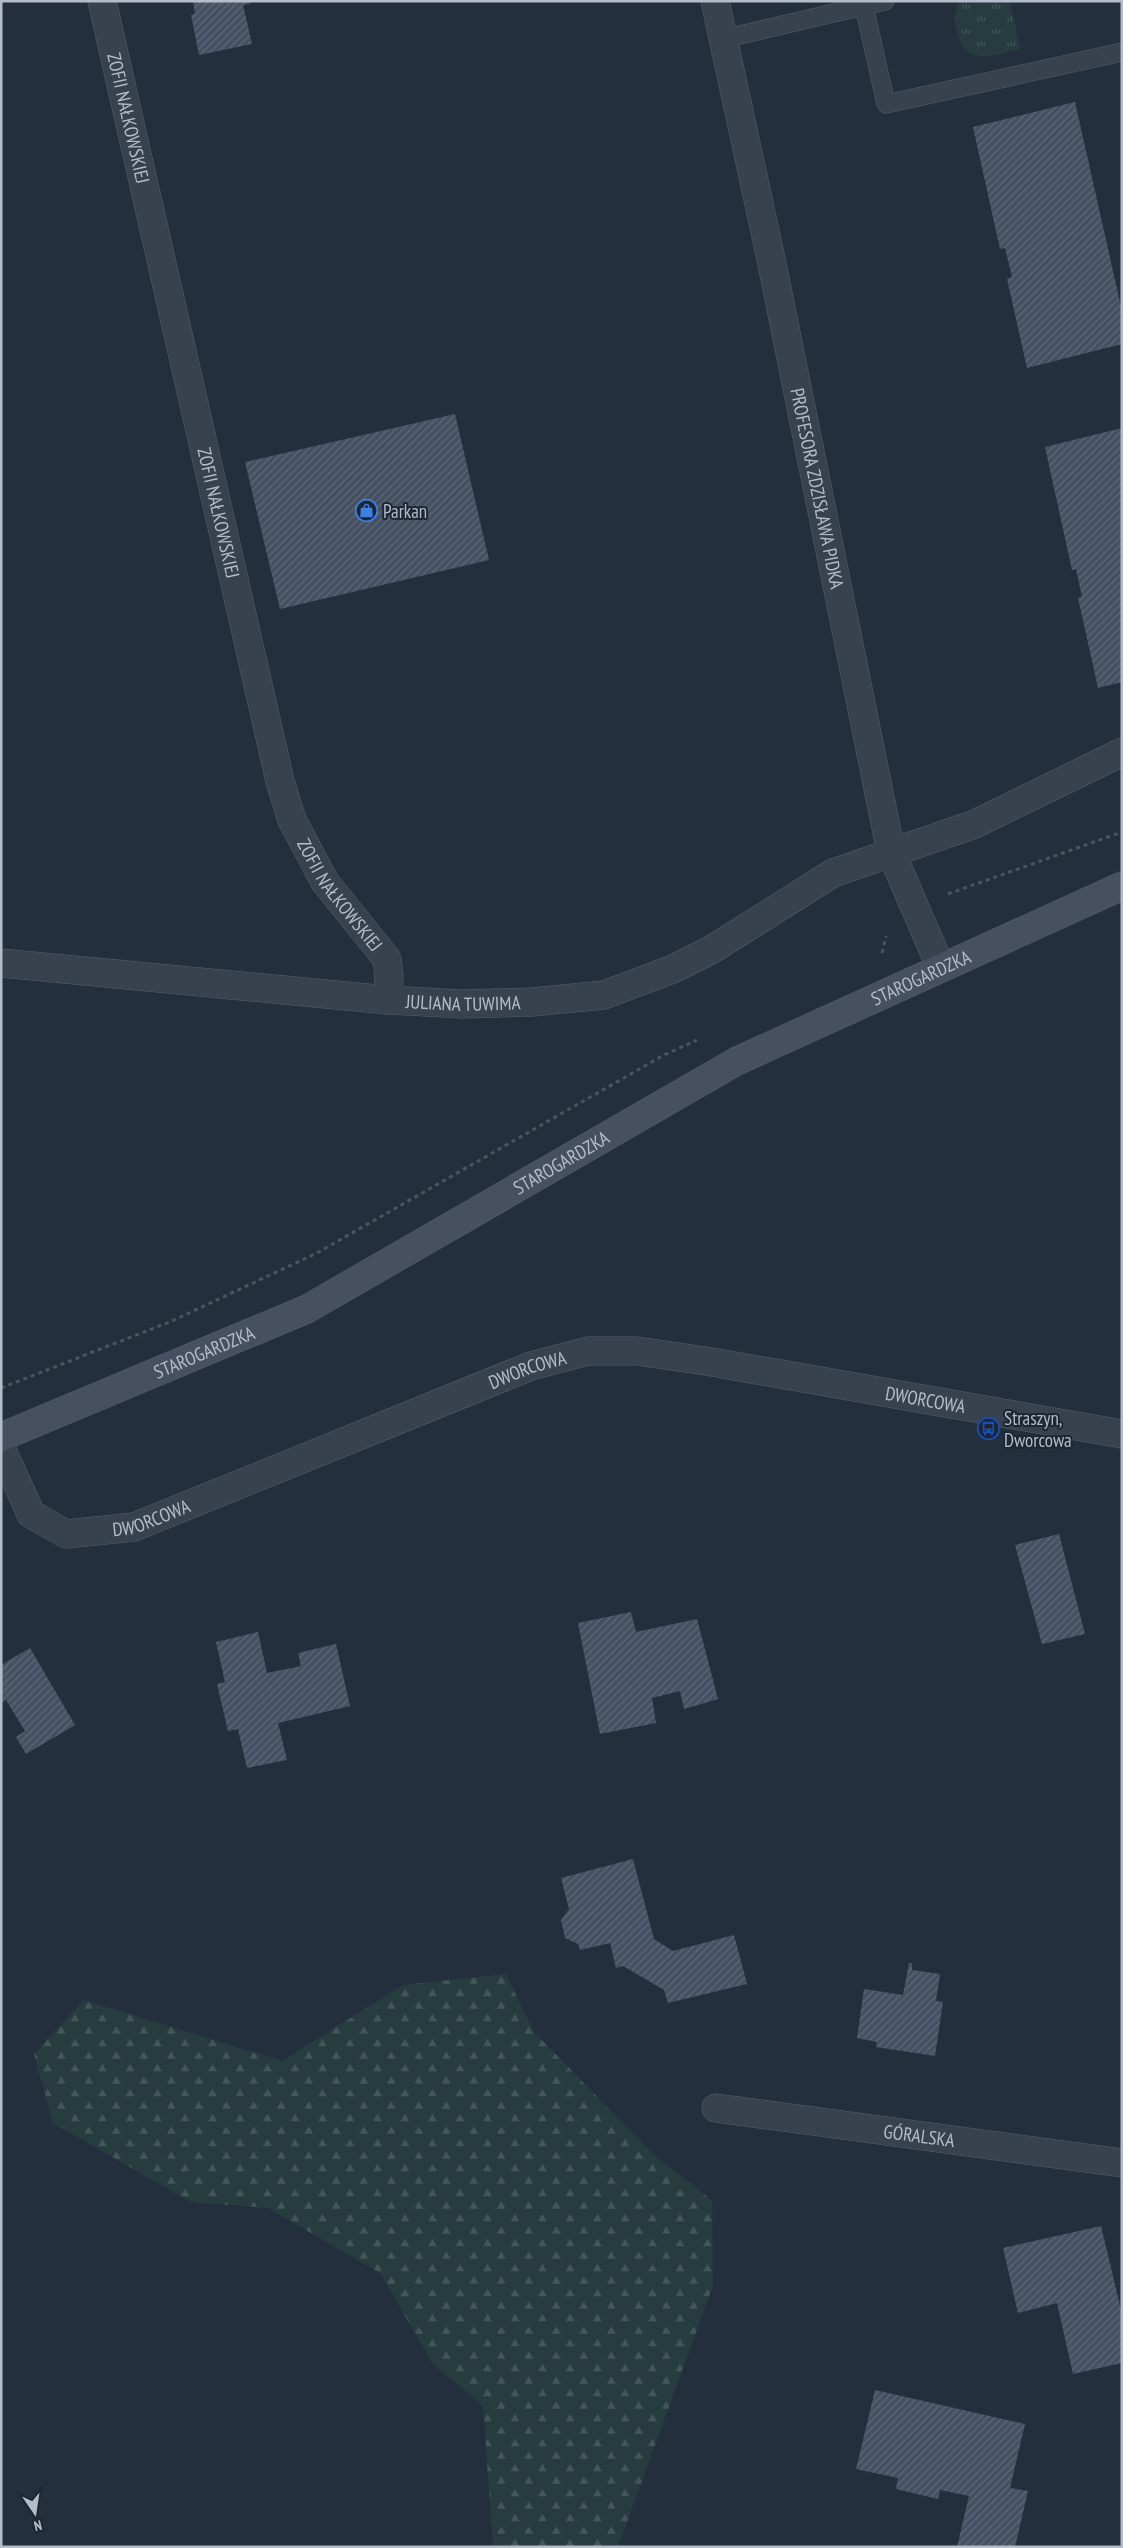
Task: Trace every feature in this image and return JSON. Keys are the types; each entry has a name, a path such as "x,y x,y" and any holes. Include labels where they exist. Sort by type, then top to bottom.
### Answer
{"main road":[{"name":"STAROGARDZKA","path":"1,1437 307,1309 737,1061 1122,886"}],"street":[{"name":"ZOFII NAŁKOWSKIEJ","path":"102,1 280,781 292,820 325,882 387,959 389,975 388,1000"},
{"name":"PROFESORA ZDZISŁAWA PIDKA","path":"715,1 773,268 891,852 941,968"},
{"name":"JULIANA TUWIMA","path":"1,962 388,1000 462,1004 532,1002 604,995 673,969 711,950 833,873 975,824 1122,752"},
{"name":"DWORCOWA","path":"1,1448 31,1514 66,1534 134,1527 531,1366 588,1351 637,1351 706,1361 1122,1434"},
{"name":"GÓRALSKA","path":"716,2108 1122,2163"}],"lane":[{"path":"723,39 833,7 864,6 885,1"},
{"path":"864,6 886,104 1122,52"}],"path":[{"path":"941,896 1122,832"},
{"path":"1,1388 172,1321 317,1253"}],"green space":[{"path":"961,1 1010,1 1020,49 990,56 973,55 966,50 961,43 955,23 955,12"},
{"path":"506,1974 534,2032 656,2157 712,2200 713,2286 618,2547 493,2547 483,2406 433,2364 380,2273 268,2208 191,2202 53,2123 34,2054 84,2000 282,2061 403,1985"}],"building":[{"path":"193,1 250,1 250,4 243,5 252,44 199,55 191,15 195,14"},
{"path":"1075,102 1122,311 1122,344 1027,368 1007,279 1012,277 1005,248 1000,249 973,127"},
{"name":"Parkan","path":"455,414 489,560 280,609 245,462"},
{"path":"1122,428 1122,682 1098,688 1078,598 1082,597 1076,569 1072,570 1045,447"},
{"path":"1059,1534 1085,1634 1042,1644 1015,1545"},
{"path":"631,1612 636,1632 697,1619 718,1699 684,1709 680,1691 652,1698 656,1723 600,1734 578,1623"},
{"path":"258,1632 267,1673 301,1666 298,1653 336,1644 350,1706 278,1723 287,1760 247,1768 238,1729 228,1731 217,1684 225,1682 216,1642"},
{"path":"30,1648 75,1725 26,1754 16,1737 25,1731 6,1700 1,1703 1,1665"},
{"path":"633,1859 654,1939 673,1951 734,1935 747,1984 668,2003 664,1990 623,1966 616,1968 610,1943 580,1950 578,1944 565,1938 561,1920 569,1909 561,1878"},
{"path":"909,1963 912,1963 912,1970 940,1974 936,2001 943,2002 935,2056 876,2047 877,2042 857,2038 864,1989 903,1995"},
{"path":"1101,2226 1122,2314 1122,2363 1073,2374 1057,2303 1018,2313 1003,2248"},
{"path":"875,2390 1025,2424 1010,2488 1028,2491 1015,2547 957,2547 969,2496 940,2490 938,2499 896,2489 898,2478 856,2469"}],"place":[{"name":"Parkan","path":"367,511"},
{"name":"Straszyn, Dworcowa","path":"988,1429"}]}
